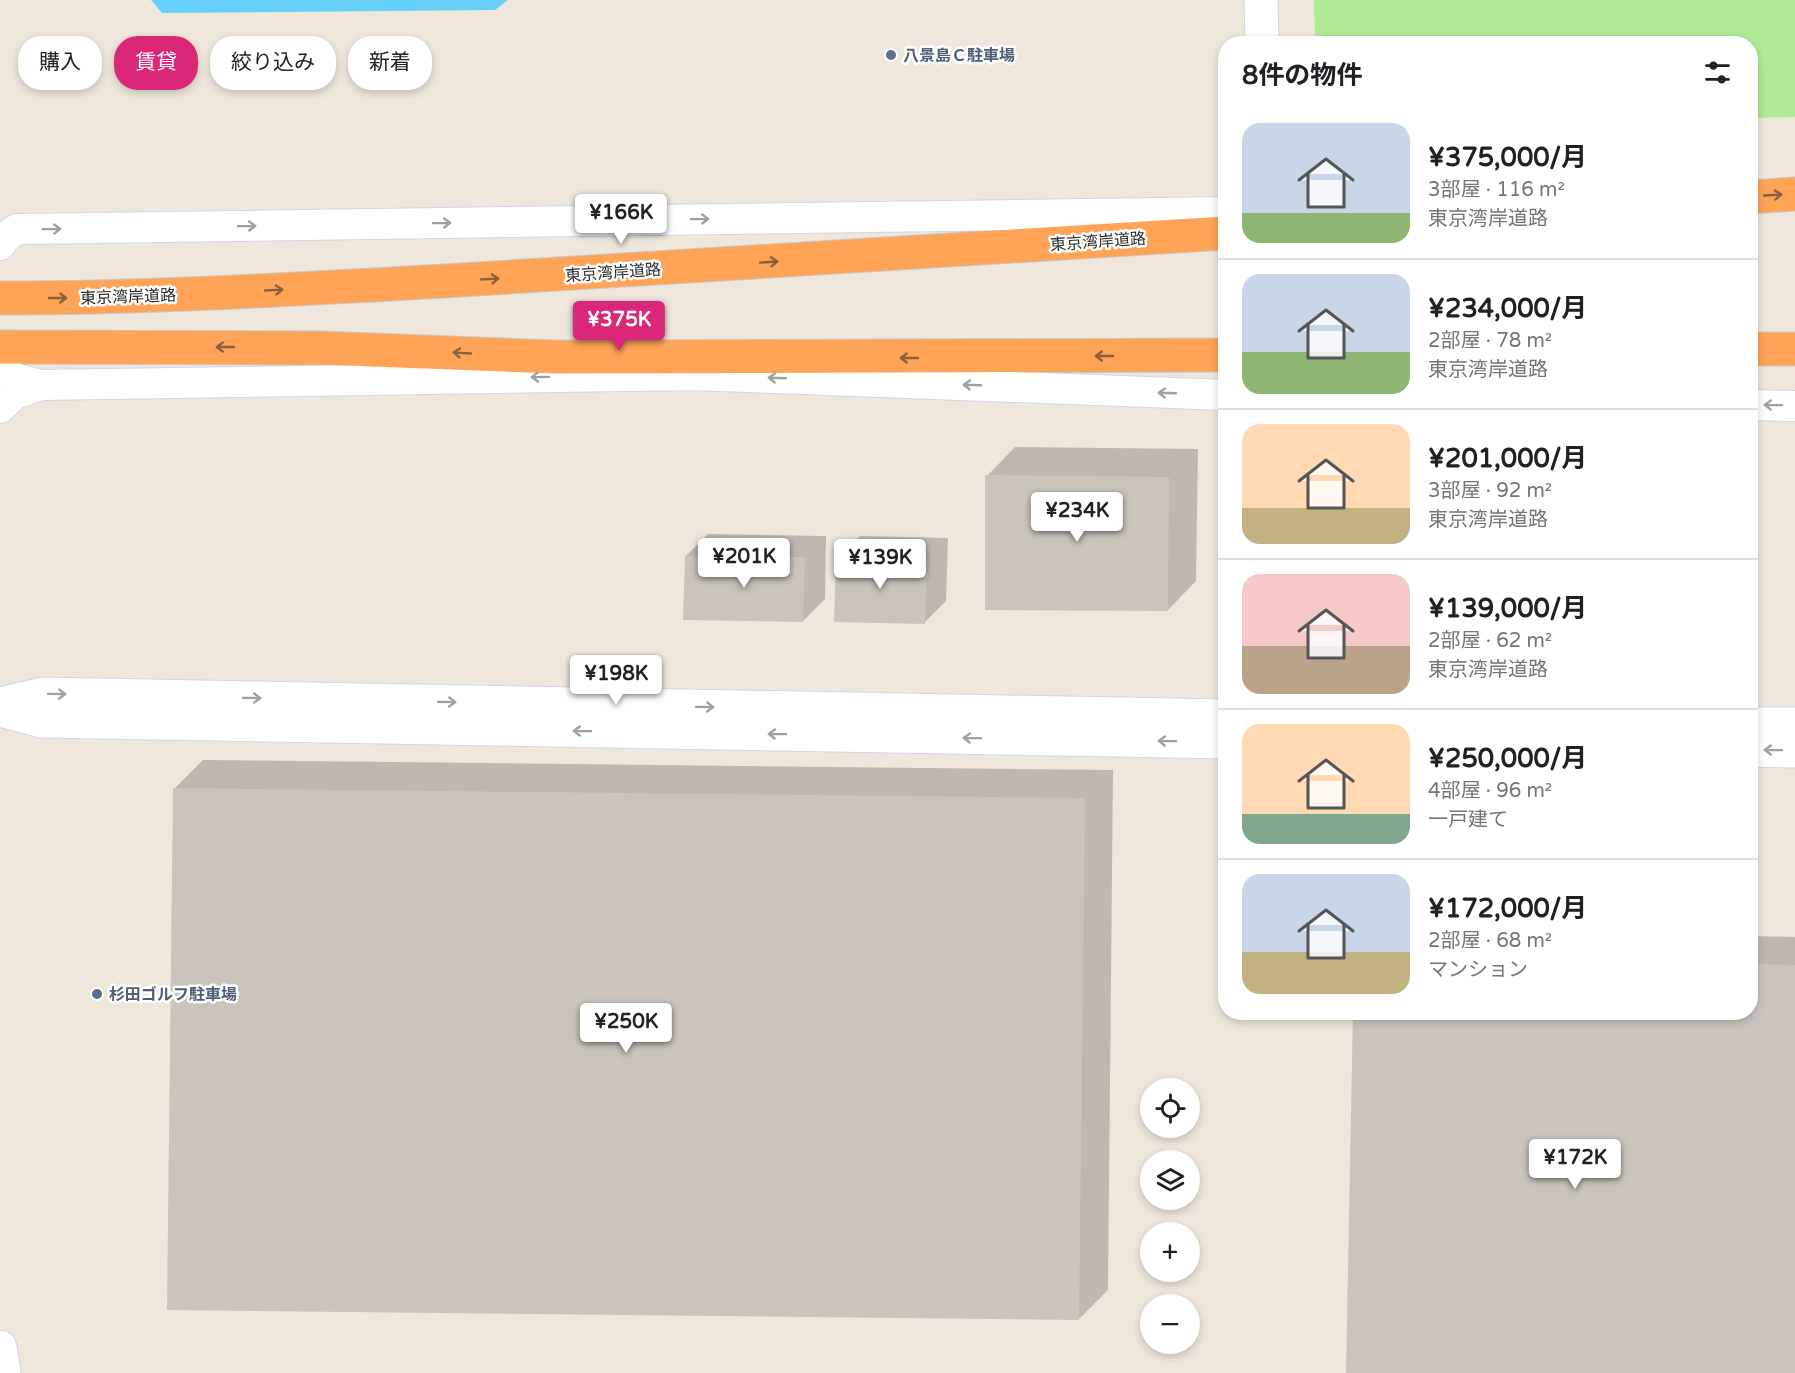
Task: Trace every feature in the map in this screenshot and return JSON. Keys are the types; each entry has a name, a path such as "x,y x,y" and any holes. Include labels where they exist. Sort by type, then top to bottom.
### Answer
{"highway":[{"path":"1758,196 1795,194"},
{"name":"東京湾岸道路","path":"0,297 90,297 286,290 555,276 1218,234"},
{"path":"0,346 321,348 556,357 955,358 1218,355"},
{"path":"1758,349 1795,349"}],"street":[{"path":"1261,0 1262,36"},
{"path":"0,245 17,229 1218,212"},
{"path":"0,366 14,378 41,385 694,375 1218,394"},
{"path":"0,408 15,394 41,385"},
{"path":"1758,405 1795,406"},
{"path":"0,704 44,694 1218,716"},
{"path":"0,710 42,721 1218,742"},
{"path":"1758,724 1795,724"},
{"path":"1758,750 1795,751"},
{"path":"0,1347 4,1373"}],"green space":[{"path":"1314,0 1795,0 1795,117 1758,118 1758,36 1315,36"}],"water":[{"path":"151,0 508,0 495,10 162,13"}],"building":[{"path":"985,475 1169,477 1168,611 985,610"},
{"path":"685,556 805,557 803,622 683,620"},
{"path":"836,557 927,559 925,624 834,622"},
{"path":"173,788 1085,798 1079,1320 167,1310"},
{"path":"1758,964 1795,965 1795,1373 1346,1373 1353,1020 1758,1020"}],"place":[{"name":"八景島Ｃ駐車場","path":"891,55"},
{"name":"杉田ゴルフ駐車場","path":"97,994"}]}
